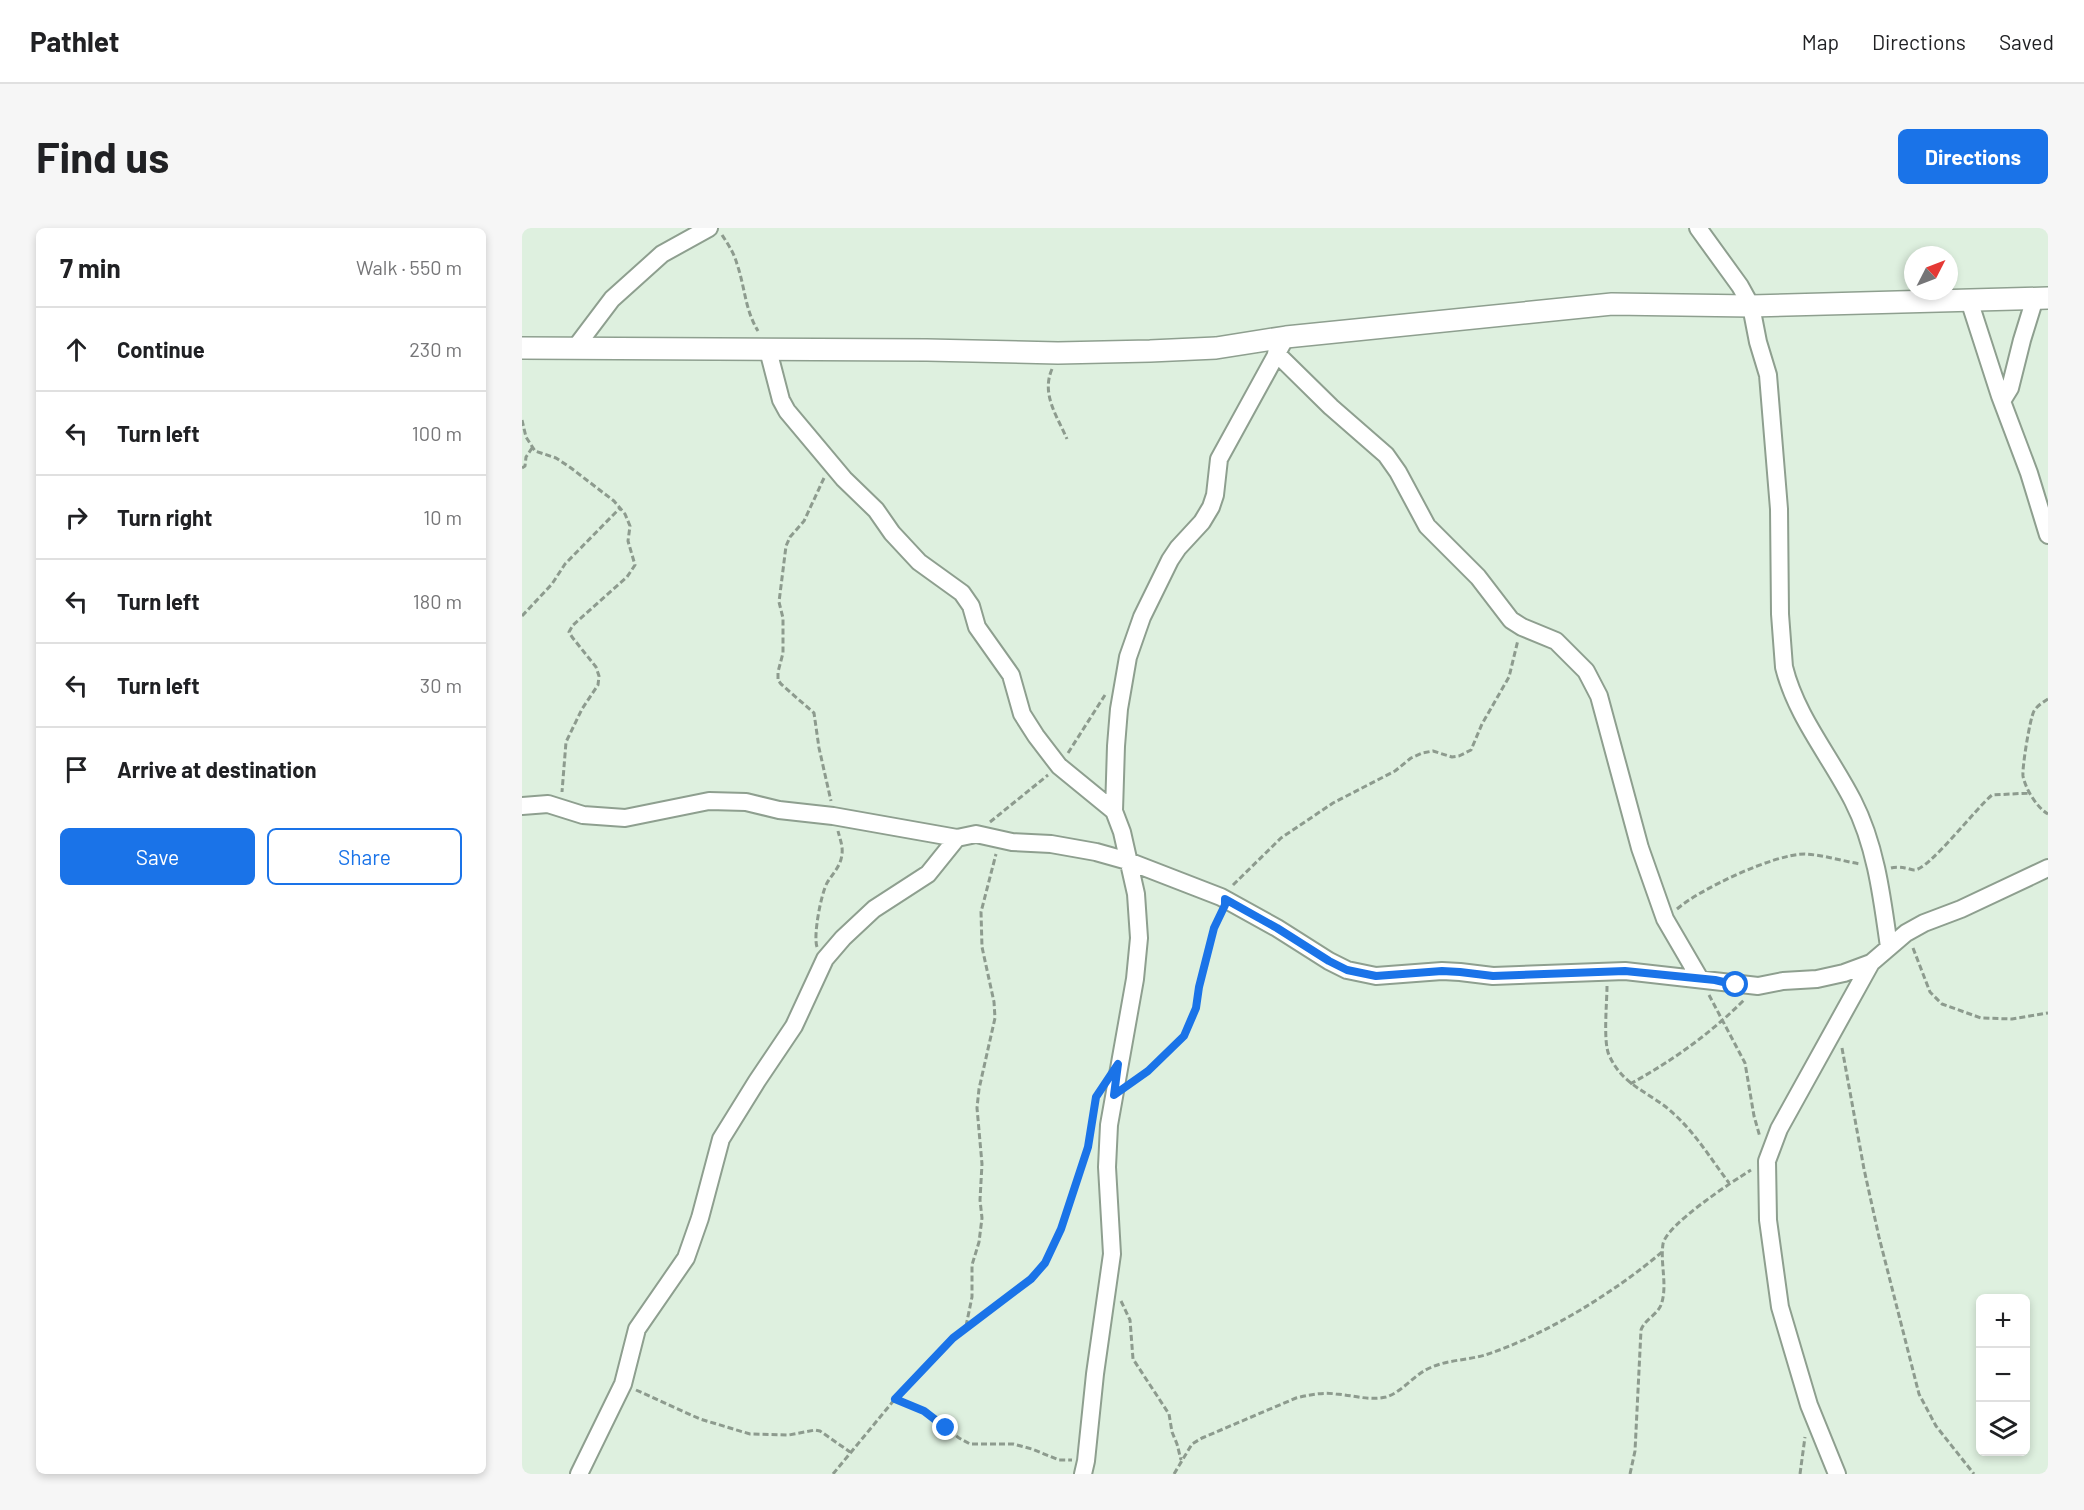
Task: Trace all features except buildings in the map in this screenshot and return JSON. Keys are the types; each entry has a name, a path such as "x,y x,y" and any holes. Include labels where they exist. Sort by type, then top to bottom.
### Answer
{"street":[{"path":"575,348 612,299 681,234 709,228"},
{"path":"1698,228 1740,286 1751,306 1758,342 1768,375 1775,447 1784,667 1789,688 1798,707 1853,802 1864,826 1876,867 1888,947"},
{"path":"522,348 1058,353 1216,348 1281,345 1612,304 1751,306 2042,298 2022,340 2010,388 2002,401"},
{"path":"1969,300 2002,401 2030,473 2048,535"},
{"path":"1281,345 1331,407 1386,455 1398,472 1427,526 1478,577 1511,620 1556,641 1586,671 1599,696 1640,848 1665,919 1700,979"},
{"path":"1084,1467 1112,1254 1107,1167 1109,1125 1107,1092 1135,979 1139,938 1136,894 1122,832 1114,811 1119,709 1128,657 1142,617 1175,552 1202,522 1210,507 1215,495 1219,459 1281,345"},
{"path":"768,350 781,400 787,411 844,479 876,510 892,533 919,562 965,597 977,627 1011,675 1022,714 1059,766 1114,811"},
{"path":"522,806 539,803 583,815 625,818 709,801 746,802 779,810 833,816 957,838 976,834 1012,842 1051,844 1096,852 1128,861 1223,898 1277,928 1329,961 1363,974 1376,976 1451,971 1513,976 1625,971 1758,986 1783,981 1817,979 1844,973 1871,963"},
{"path":"579,1474 624,1384 637,1329 686,1258 700,1218 721,1139 794,1026 825,959 843,938 874,909 928,874 957,838"},
{"path":"1837,1474 1809,1405 1780,1307 1768,1220 1767,1161 1779,1129 1871,963 1906,933 1924,923 1961,909 2048,868"}],"path":[{"path":"718,228 732,250 750,318 768,350"},
{"path":"1058,353 1047,379 1047,392 1067,439"},
{"path":"522,420 532,448 556,458 614,501 625,514 630,526 628,542 635,566 627,577 573,625 569,632 596,667 599,676 598,685 582,709 566,742 564,783 559,809"},
{"path":"522,468 532,448"},
{"path":"825,959 815,944 816,935 826,885 836,871 842,854 842,845 833,816 814,713 781,684 778,680 778,672 783,653 783,618 779,602 787,541 804,521 832,463"},
{"path":"522,616 552,584 570,560 620,508"},
{"path":"833,1474 895,1399 937,1353 1031,1279 1045,1263 1061,1229 1088,1147 1096,1097 1148,1071 1184,1036 1196,1008 1214,928 1225,905 1223,898 1281,838 1333,803 1395,771 1411,758 1422,753 1433,751 1452,757 1471,750 1482,724 1509,677 1522,627"},
{"path":"976,834 1059,766 1110,687"},
{"path":"2048,699 2033,712 2024,758 2023,777 2030,793 2043,812 2048,814"},
{"path":"1665,919 1688,900 1760,864 1784,857 1805,854 1876,867 1902,867 1915,871 1931,861 1992,795 2030,793"},
{"path":"966,1328 972,1297 972,1265 982,1229 980,1200 982,1164 977,1108 995,1018 994,1002 982,947 981,912 1000,839"},
{"path":"1906,933 1930,992 1942,1004 1982,1018 2012,1020 2048,1013"},
{"path":"1607,972 1608,1054 1630,1084 1672,1112 1695,1135 1729,1183"},
{"path":"1630,1474 1635,1451 1641,1330 1643,1324 1660,1307 1664,1240 1669,1232 1729,1183 1767,1161 1754,1116 1745,1063 1700,979"},
{"path":"1630,1084 1692,1046 1722,1022 1758,986"},
{"path":"1838,1023 1866,1180 1919,1394 1936,1426 1974,1474"},
{"path":"1174,1474 1192,1444 1296,1398 1319,1394 1375,1399 1389,1396 1430,1367 1485,1354 1523,1340 1638,1273 1662,1252"},
{"path":"1108,1282 1130,1320 1131,1347 1136,1367 1169,1414 1181,1461"},
{"path":"624,1384 700,1419 750,1434 789,1435 820,1431 850,1452"},
{"path":"895,1399 924,1411 970,1444 1013,1444 1084,1467"}],"route":[{"path":"946,1428 924,1411 895,1399 953,1338 1031,1279 1045,1263 1061,1229 1088,1147 1096,1097 1118,1064 1114,1095 1148,1071 1184,1036 1196,1008 1214,928 1225,905 1225,899 1329,961 1347,970 1363,974 1376,976 1442,971 1493,976 1532,976 1625,971 1715,980 1736,985"}]}
